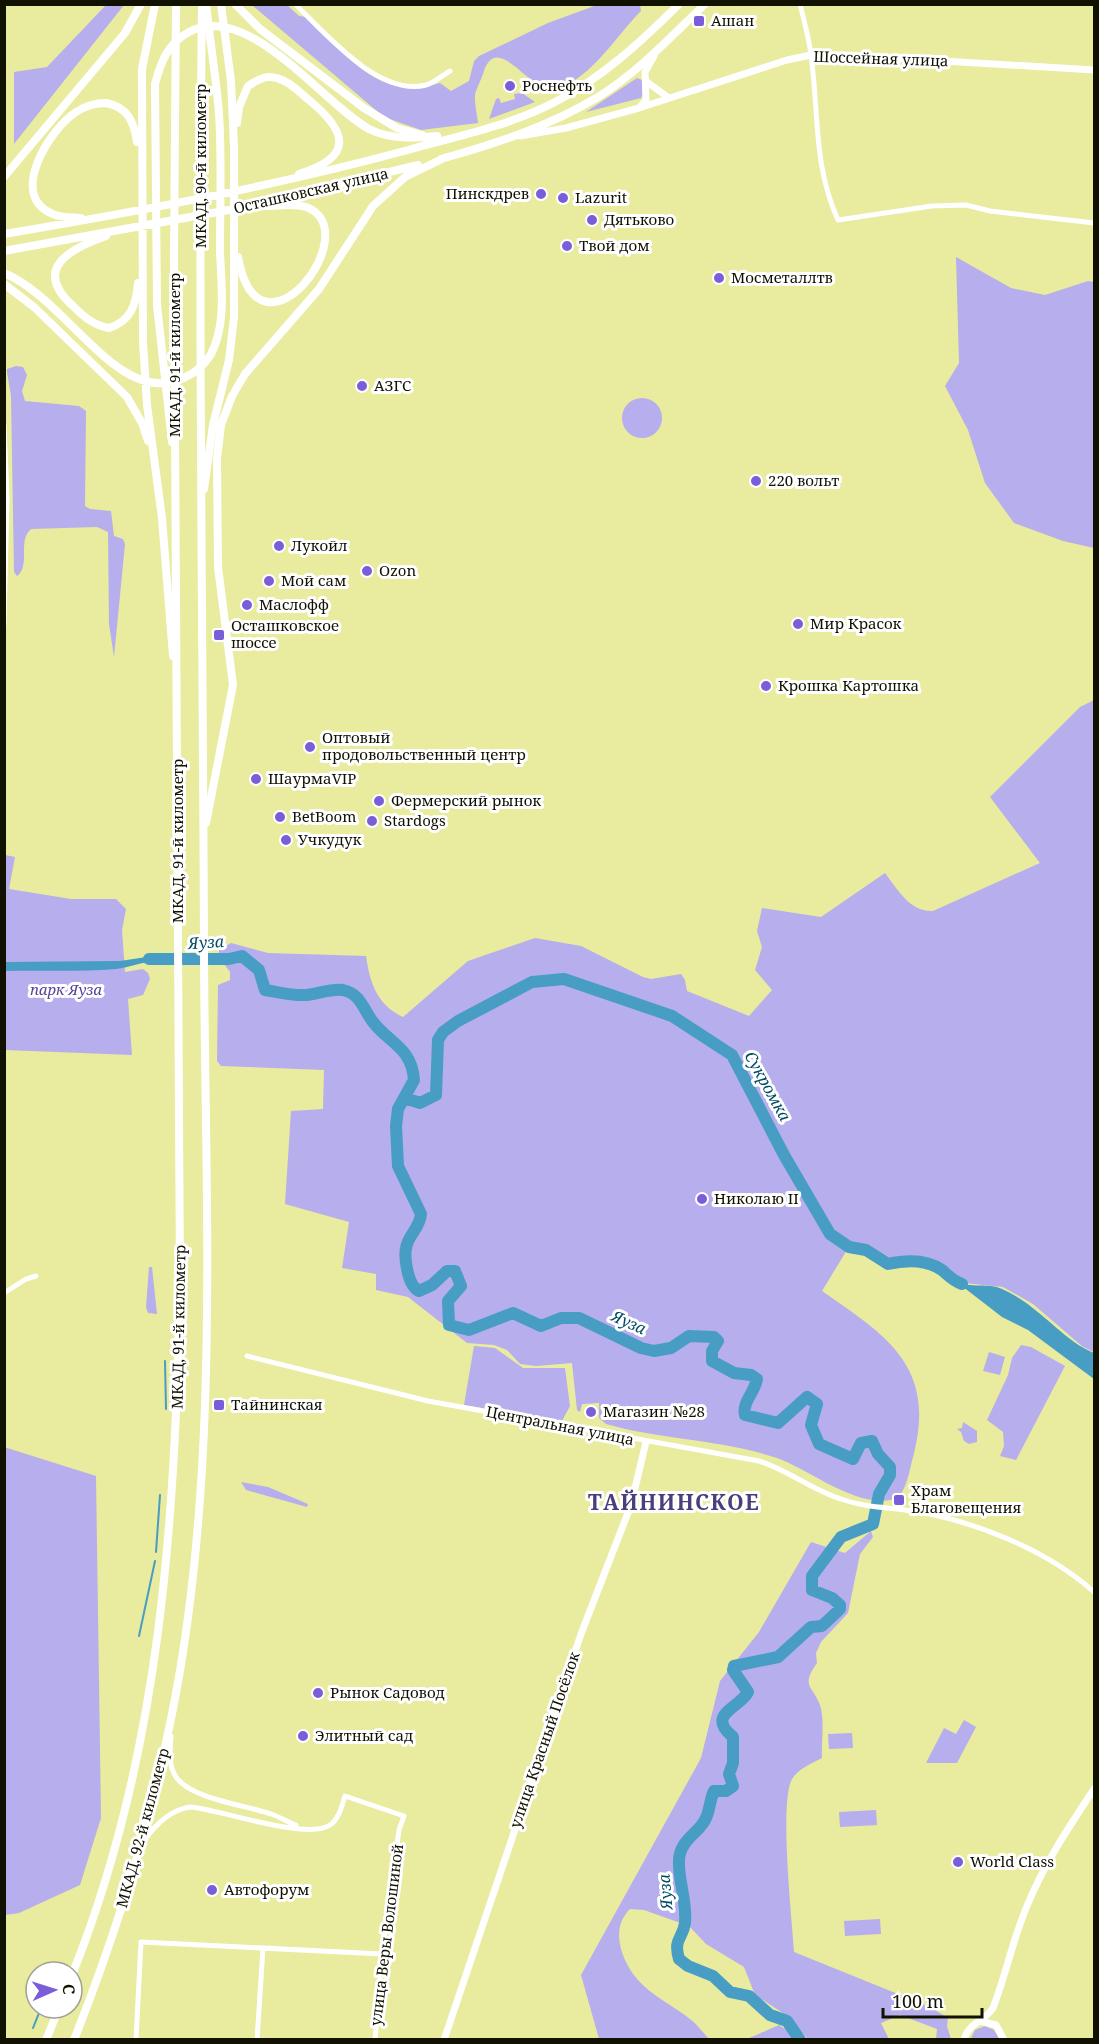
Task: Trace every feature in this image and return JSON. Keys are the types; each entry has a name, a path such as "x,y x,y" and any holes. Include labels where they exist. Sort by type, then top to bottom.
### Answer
{"highway":[{"name":"МКАД, 90-й километр","path":"174,255 176,4"},
{"name":"МКАД, 90-й километр","path":"201,328 200,161 204,4"},
{"name":"МКАД, 91-й километр","path":"163,1606 172,1519 178,1411 180,1285 174,255"},
{"name":"МКАД, 91-й километр","path":"189,1609 203,1415 206,1285 201,328"},
{"name":"МКАД, 92-й километр","path":"77,1960 104,1881 129,1792 148,1705 163,1606"},
{"name":"МКАД, 92-й километр","path":"74,2040 102,1969 141,1845 173,1710 189,1609"},
{"path":"46,2040 54,2020"}],"main road":[{"path":"4,177 125,33 141,4"},
{"path":"155,4 141,69 140,274 145,377 162,518 177,705"},
{"path":"4,273 27,285 118,368 139,379 163,384 190,375 211,354 220,320 220,149 218,101 204,4"},
{"path":"202,502 213,425 223,387 234,317 236,253 234,147 231,81 221,4"},
{"path":"235,4 260,29 380,119 416,134 437,136"},
{"path":"176,478 159,331 155,273 155,84 160,63 168,49 196,28 212,25 227,26 244,32 275,53 369,129 398,138 474,133 554,103 589,82 649,34 679,4"},
{"path":"511,137 598,97 661,47 705,4"},
{"path":"234,147 243,95 248,86 268,77 281,79 294,87 328,116 339,135 336,153 321,167 249,190"},
{"path":"106,217 66,217 54,215 45,209 38,200 33,178 35,164 48,143 77,111 96,103 114,104 126,112 135,129 141,170"},
{"name":"Осташковская улица","path":"4,234 249,190 474,133"},
{"name":"Осташковская улица","path":"4,250 245,207 444,158 511,137"},
{"path":"221,425 231,396 245,374 320,289 373,206 405,177 444,158"},
{"path":"236,253 247,289 258,299 272,302 289,298 299,290 326,246 327,237 322,220 308,208 298,205 245,207"},
{"path":"124,230 74,250 58,264 54,273 55,282 66,300 88,321 109,328 118,325 130,313 140,274"},
{"path":"4,284 34,307 127,397 142,423 154,466"},
{"path":"204,830 233,686 218,567 217,459 223,387"}],"street":[{"path":"295,4 347,52 386,82 397,86 428,84 450,71"},
{"path":"800,4 811,55 821,160 829,199 838,220 932,206 966,206 990,211 1095,223"},
{"path":"639,108 646,100 645,72 661,47"},
{"name":"Шоссейная улица","path":"511,137 566,128 639,108 787,60 811,55 1095,70"},
{"path":"647,81 669,98"},
{"path":"4,424 7,498 4,625"},
{"path":"4,1293 26,1279 36,1276"},
{"name":"Центральная улица","path":"247,1356 428,1401 759,1461 783,1470 829,1495 886,1510 911,1510 939,1516 1001,1537 1056,1565 1095,1592"},
{"name":"улица Красный Посёлок","path":"444,2040 581,1634 627,1516 646,1442"},
{"path":"173,1710 170,1753 171,1767 177,1778 195,1791 272,1814 301,1827"},
{"path":"1004,2036 995,2016 994,2005 1017,1933 1036,1884 1062,1837 1095,1790"},
{"name":"улица Веры Волошиной","path":"301,1827 330,1825 338,1816 345,1796 404,1816 399,1830 382,1954 375,2040"},
{"path":"141,1845 160,1822 180,1808 189,1807 267,1824 301,1827"},
{"path":"136,2040 141,1942 382,1954"},
{"path":"257,2040 263,1948"},
{"path":"964,2040 969,2028 980,2021 994,2005"},
{"path":"980,2021 992,2022 1004,2036"}],"green space":[{"path":"106,5 124,5 14,144 14,72 47,67"},
{"path":"252,5 287,5 299,16 307,17 350,60 382,81 399,86 419,87 440,83 451,91 469,81 474,61 479,56 548,23 597,5 640,5 641,11 593,65 571,83 558,89 548,89 537,84 506,60 497,57 489,61 475,94 478,123 421,130 384,117"},
{"path":"637,78 642,80 644,92 641,98 586,112"},
{"path":"522,93 535,102 489,119 496,99 499,98 501,103 515,99 514,94"},
{"path":"956,257 1011,288 1045,295 1088,281 1094,282 1094,548 1063,541 1014,523 985,483 968,430 945,386 959,363"},
{"path":"16,366 23,367 27,375 22,391 25,401 79,406 86,411 85,506 90,509 111,511 114,536 123,539 125,544 114,657 109,624 108,532 97,527 31,529 25,540 23,566 17,576 14,572 11,396 7,369"},
{"path":"642,398 656,404 662,418 656,432 642,438 628,432 622,418 628,404"},
{"path":"1094,700 1094,1352 1083,1347 1033,1304 1003,1287 964,1283 933,1264 908,1258 890,1261 868,1249 850,1245 822,1291 885,1338 900,1356 911,1375 918,1397 919,1423 914,1453 907,1481 899,1497 885,1501 870,1500 837,1488 777,1458 734,1447 606,1424 599,1418 599,1403 582,1404 580,1412 577,1410 572,1363 536,1366 520,1364 507,1350 494,1345 467,1343 408,1297 376,1290 376,1274 342,1268 349,1222 285,1204 291,1111 323,1109 324,1070 221,1066 217,1061 218,985 230,980 230,972 224,964 219,964 219,950 231,943 268,953 366,956 376,992 387,1006 403,1017 468,961 535,938 581,946 651,979 681,974 687,991 749,1016 772,990 755,970 762,947 757,931 762,908 821,917 885,873 911,904 933,911 1040,863 990,797 1080,707"},
{"name":"парк Яуза","path":"5,855 15,857 9,889 71,899 116,899 126,909 122,930 125,972 143,969 148,973 150,979 143,995 128,999 132,1055 5,1050"},
{"path":"149,1267 152,1267 157,1314 148,1313 146,1307"},
{"path":"1021,1345 1031,1347 1065,1366 1016,1460 1000,1456 1004,1446 1003,1432 987,1420 1008,1375 1012,1358"},
{"path":"474,1346 495,1348 523,1368 565,1368 570,1406 562,1421 464,1405"},
{"path":"989,1352 1005,1357 1000,1375 983,1371"},
{"path":"963,1422 977,1431 977,1442 969,1444 964,1441 961,1432 957,1429 962,1428"},
{"path":"4,1447 96,1476 101,1818 80,1885 19,1913 5,1915"},
{"path":"241,1482 268,1487 308,1504 307,1507 246,1490"},
{"path":"871,1531 873,1537 860,1554 848,1613 821,1642 816,1653 817,1663 809,1677 810,1686 821,1711 822,1758 795,1775 788,1792 786,1836 794,1952 930,2007 948,2018 947,2026 951,2039 936,2039 937,2029 900,2015 881,2023 889,2039 808,2039 786,2015 755,1995 744,1967 706,1944 689,1926 644,1910 630,1909 620,1926 619,1936 623,1955 632,1973 656,1996 690,2019 709,2039 599,2039 581,1975 701,1758 720,1681 759,1632 811,1542 845,1553"},
{"path":"964,1720 976,1727 957,1763 926,1763 944,1728 956,1734"},
{"path":"852,1733 853,1748 829,1749 828,1734"},
{"path":"876,1810 877,1825 840,1827 839,1812"},
{"path":"880,1919 881,1934 845,1936 844,1921"},
{"path":"779,2025 788,2031 793,2039 747,2039"},
{"path":"985,2026 994,2030 1000,2040 970,2040 975,2030"}],"water":[{"path":"153,956 166,957 165,963 147,962 102,970 5,971 5,962 120,961"},
{"path":"949,1276 963,1284 1002,1289 1028,1304 1072,1340 1094,1353 1094,1379 1028,1330 1002,1317"}],"waterway":[{"name":"Яуза","path":"149,959 229,959 242,956 259,970 265,990 301,995 334,990 349,992 358,998 373,1022 405,1053 414,1080 398,1109 396,1126 398,1166 421,1214 419,1223 407,1243 406,1265 412,1284 419,1291 432,1285 447,1271 455,1271 461,1286 448,1301 449,1325 469,1330 513,1313 541,1326 561,1318 579,1318 641,1348 654,1351 671,1348 689,1336 714,1337 718,1341 712,1351 712,1361 734,1373 751,1375 757,1379 745,1406 745,1415 778,1423 807,1397 817,1404 811,1425 819,1444 853,1459 861,1443 872,1441 878,1454 890,1467 890,1475 879,1494 873,1524 841,1537 812,1576 812,1590 832,1598 840,1605 840,1609 822,1626 811,1627 778,1657 734,1666 733,1670 748,1692 727,1712 722,1723 733,1737 733,1763 729,1774 733,1786 726,1791 714,1791 706,1818 686,1841 680,1853 685,1923 677,1947 679,1959 688,1966 713,1976 730,1992 749,1996 770,2015 787,2021 800,2040"},
{"name":"Сукромка","path":"405,1098 420,1103 436,1095 438,1040 443,1032 458,1021 532,982 564,979 672,1016 732,1055 784,1155 830,1234 849,1247 866,1250 888,1264 909,1261 936,1266 962,1284"},
{"path":"165,1361 166,1409"},
{"path":"156,1552 160,1495"},
{"path":"139,1636 155,1561"},
{"path":"33,2028 36,2020"}],"place":[{"name":"Ашан","path":"699,21"},
{"name":"Роснефть","path":"510,86"},
{"name":"Пинскдрев","path":"541,194"},
{"name":"Lazurit","path":"563,198"},
{"name":"Дятьково","path":"592,220"},
{"name":"Твой дом","path":"567,246"},
{"name":"Мосметаллтв","path":"719,278"},
{"name":"АЗГС","path":"362,386"},
{"name":"220 вольт","path":"756,481"},
{"name":"Лукойл","path":"279,546"},
{"name":"Ozon","path":"367,571"},
{"name":"Мой сам","path":"269,581"},
{"name":"Маслофф","path":"247,605"},
{"name":"Мир Красок","path":"798,624"},
{"name":"Осташковское шоссе","path":"219,635"},
{"name":"Крошка Картошка","path":"766,686"},
{"name":"Оптовый продовольственный центр","path":"310,747"},
{"name":"ШаурмаVIP","path":"256,779"},
{"name":"Фермерский рынок","path":"379,801"},
{"name":"BetBoom","path":"280,817"},
{"name":"Stardogs","path":"372,821"},
{"name":"Учкудук","path":"286,840"},
{"name":"Николаю II","path":"702,1199"},
{"name":"Тайнинская","path":"219,1405"},
{"name":"Магазин №28","path":"591,1412"},
{"name":"Храм Благовещения","path":"899,1500"},
{"name":"Рынок Садовод","path":"318,1693"},
{"name":"Элитный сад","path":"303,1736"},
{"name":"World Class","path":"958,1862"},
{"name":"Автофорум","path":"212,1890"}],"district":[{"name":"ТАЙНИНСКОЕ","path":"674,1503"}]}
